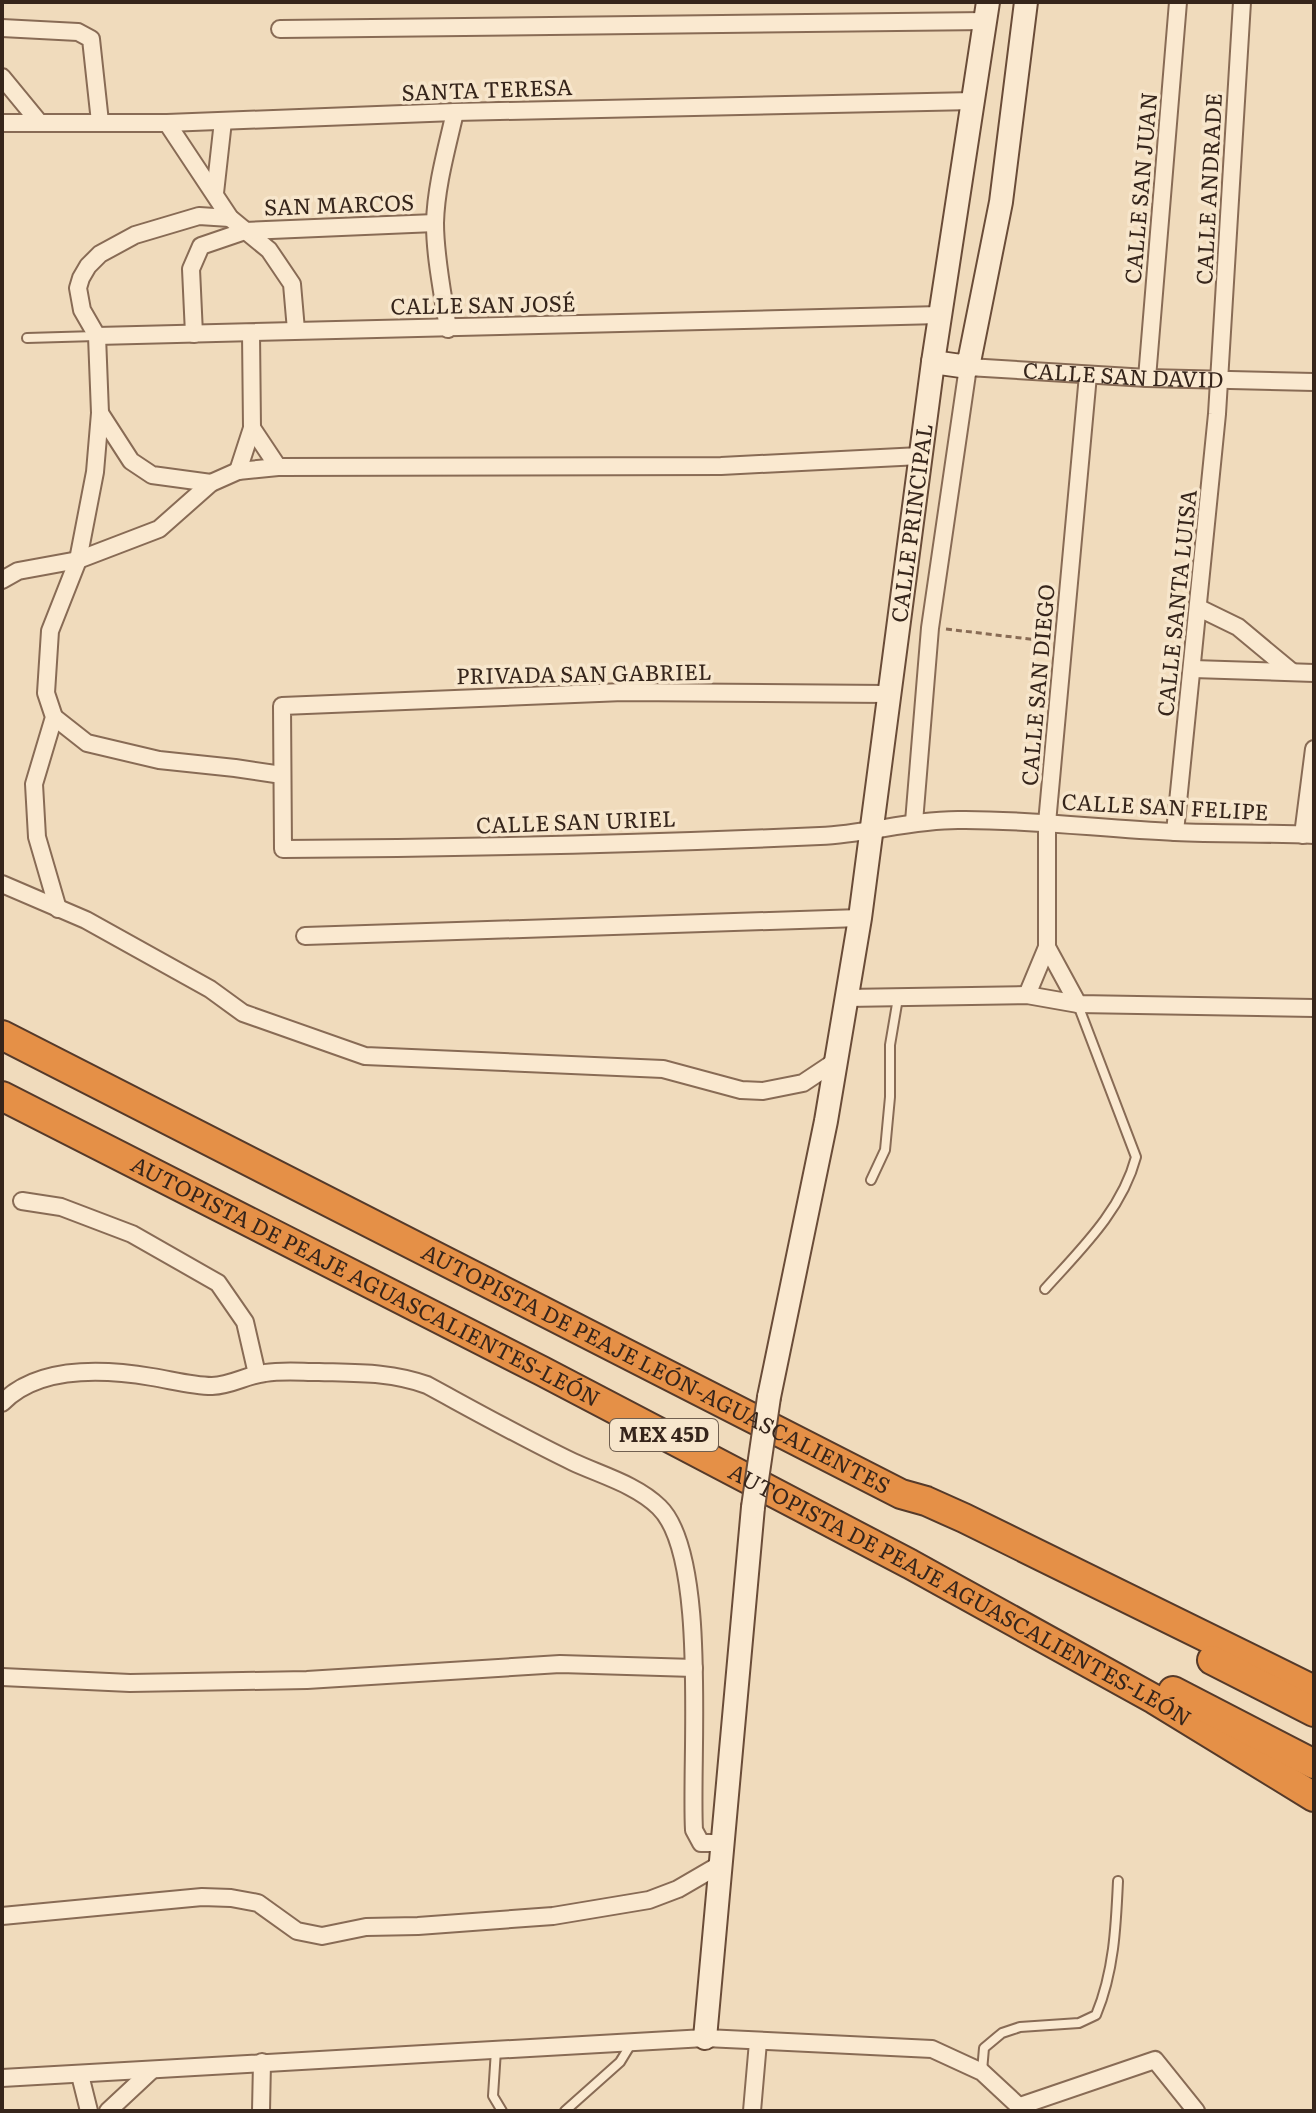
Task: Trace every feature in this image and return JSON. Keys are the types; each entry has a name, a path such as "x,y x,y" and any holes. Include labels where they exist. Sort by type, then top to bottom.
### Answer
{"highway":[{"name":"AUTOPISTA DE PEAJE LEÓN-AGUASCALIENTES","path":"2,1035 901,1494 964,1518 1314,1690"},
{"name":"AUTOPISTA DE PEAJE AGUASCALIENTES-LEÓN","path":"2,1096 542,1371 910,1564 1154,1699 1314,1797"},
{"path":"901,1494 919,1508 956,1528 1314,1712"},
{"path":"910,1564 997,1602 1314,1764"}],"street":[{"path":"914,822 930,628 968,367 1001,202 1026,2"},
{"name":"CALLE SAN JUAN","path":"1147,378 1178,2"},
{"name":"CALLE ANDRADE","path":"1220,379 1242,2"},
{"path":"280,29 988,11"},
{"name":"CALLE PRINCIPAL","path":"705,2038 753,1507 769,1397 837,1053 860,918 933,362 988,11"},
{"path":"2,28 78,32 91,39 100,122"},
{"path":"2,77 39,122"},
{"name":"SANTA TERESA","path":"2,123 167,123 455,112 974,101"},
{"path":"448,329 435,223 439,185 455,112"},
{"path":"215,193 223,121"},
{"path":"167,123 230,218 269,250 292,284 296,330"},
{"path":"230,218 213,215 178,221 135,235 100,254 88,266 78,288 82,310 97,336 100,413 95,472 78,560 50,631 46,693 54,717 87,743 159,760 282,775"},
{"name":"SAN MARCOS","path":"194,334 191,269 201,246 245,231 435,223"},
{"name":"CALLE SAN JOSÉ","path":"97,336 940,315"},
{"path":"238,471 252,428 251,333"},
{"name":"CALLE SAN DAVID","path":"933,362 1088,375 1314,382"},
{"name":"CALLE SAN DIEGO","path":"1027,995 1047,947 1047,823 1088,375"},
{"name":"CALLE SANTA LUISA","path":"1175,832 1220,379"},
{"path":"100,413 131,461 152,475 211,483"},
{"path":"252,428 278,467"},
{"path":"2,580 18,571 78,560 159,529 211,483 238,471 278,467 721,466 920,456"},
{"path":"1199,608 1238,627 1292,672"},
{"path":"1193,669 1314,673"},
{"name":"PRIVADA SAN GABRIEL","path":"282,775 282,706 623,692 888,694"},
{"path":"54,717 34,784 37,837 58,909"},
{"path":"1309,835 1314,749"},
{"name":"CALLE SAN URIEL","path":"282,775 283,849 593,844 841,835 870,831"},
{"name":"CALLE SAN FELIPE","path":"870,831 914,822 959,820 1175,832 1309,835"},
{"path":"2,884 86,920 210,989 243,1013 365,1056 663,1069 741,1090 763,1091 803,1083 837,1053"},
{"path":"305,936 860,918"},
{"path":"1047,947 1078,1004"},
{"path":"846,998 1027,995 1078,1004 1314,1008"},
{"path":"22,1201 61,1207 132,1234 218,1283 245,1322 257,1374"},
{"path":"2,1403 12,1393 32,1382 65,1374 101,1372 210,1386 236,1383 257,1374 276,1371 382,1373 403,1376 427,1385 572,1461 635,1490 660,1507 682,1552 688,1584 694,1668 694,1830 701,1843 722,1853 678,1889 649,1900 531,1919 366,1927 322,1936 297,1931 258,1903 202,1897 2,1916"},
{"path":"2,1677 130,1683 307,1680 560,1664 694,1668"},
{"path":"2,2078 705,2038 932,2049 982,2072 1021,2109 1155,2060 1196,2111"},
{"path":"752,2111 758,2042"},
{"path":"261,2111 262,2062"},
{"path":"108,2111 152,2070"},
{"path":"80,2075 89,2111"}],"lane":[{"name":"CALLE SAN JOSÉ","path":"27,338 97,336"},
{"path":"871,1180 885,1150 890,1097 890,1045 898,997"},
{"path":"1045,1289 1102,1225 1131,1175 1136,1157 1078,1004"},
{"path":"982,2072 984,2048 1002,2033 1020,2027 1079,2023 1096,2015 1105,1995 1115,1937 1118,1881"},
{"path":"565,2111 620,2062 634,2040"},
{"path":"496,2048 493,2096 502,2111"}],"path":[{"path":"930,628 1065,643"}]}
